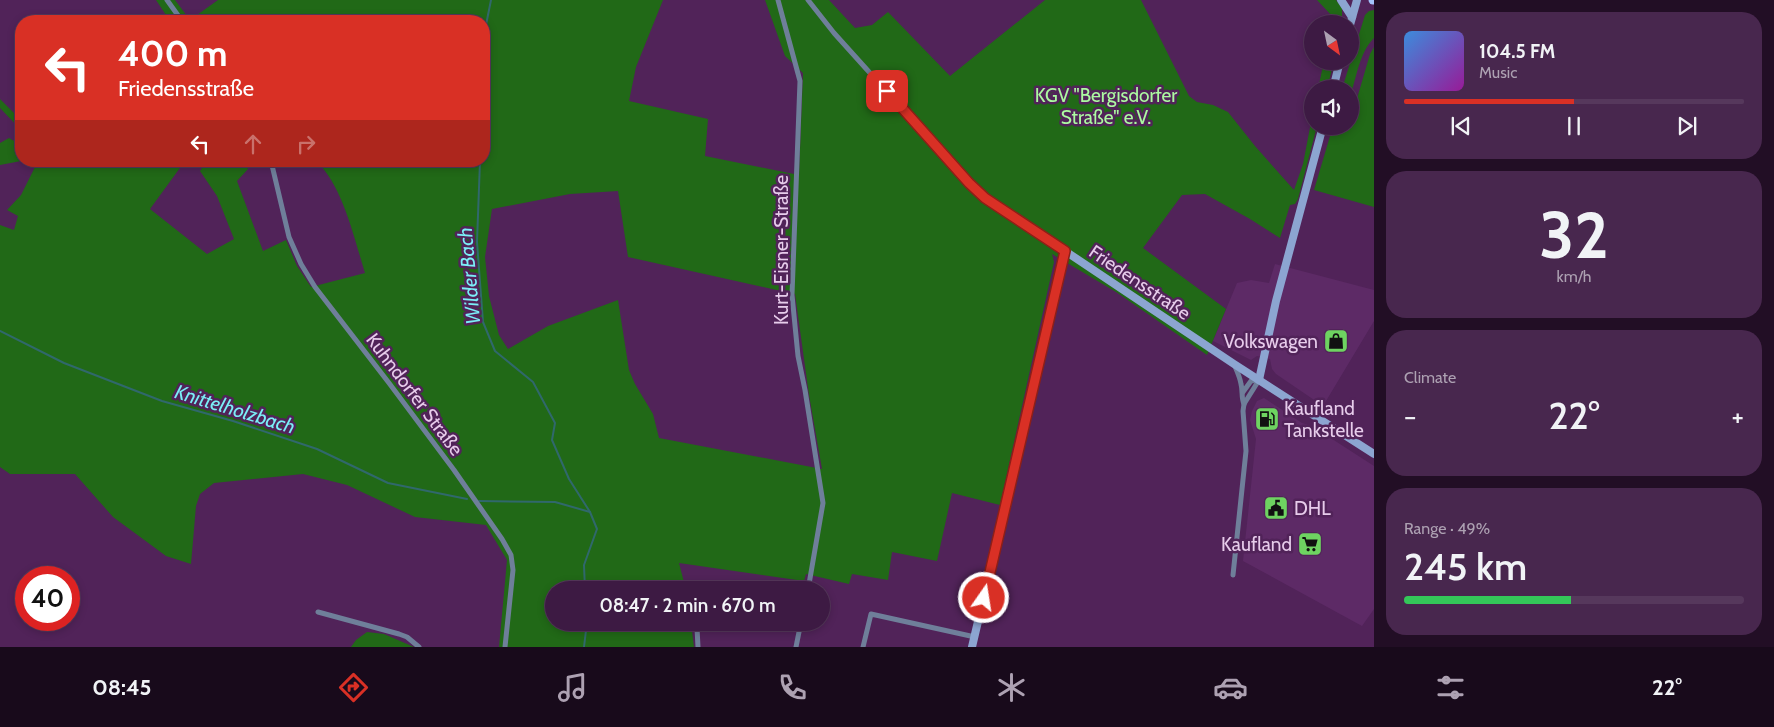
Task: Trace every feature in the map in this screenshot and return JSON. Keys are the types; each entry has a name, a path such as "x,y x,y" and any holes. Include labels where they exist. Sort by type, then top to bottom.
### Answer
{"street":[{"path":"167,0 178,15"},
{"name":"Kurt-Eisner-Straße","path":"778,0 800,81 792,295 798,356 823,503 810,581"},
{"name":"Friedensstraße","path":"808,0 834,33 969,183 985,198 1234,364 1374,454"},
{"path":"1341,0 1351,15"},
{"path":"1353,15 1357,0"},
{"path":"1244,404 1259,380 1276,300 1321,135"},
{"name":"Kuhndorfer Straße","path":"272,167 289,237 301,264 315,287 454,470 511,555 513,570 505,647"},
{"path":"972,647 1065,251"},
{"path":"1233,575 1246,451 1243,393 1234,364"},
{"path":"1243,393 1251,381 1259,380"},
{"path":"318,612 399,634 407,637 419,647"},
{"path":"864,647 871,614 975,637"},
{"path":"697,631 698,647"},
{"path":"796,647 799,631"}],"shaded area":[{"path":"1275,264 1374,290 1374,321 1323,406 1276,374 1272,369 1270,359 1257,356 1251,360 1213,341 1237,283 1251,280 1269,283"},
{"path":"1264,398 1374,466 1374,609 1362,626 1243,561 1256,439 1250,420 1257,401"}],"green space":[{"path":"156,0 175,0 186,15 166,15"},
{"name":"KGV \"Bergisdorfer Straße\" e.V.","path":"218,0 663,0 636,67 629,101 708,119 705,156 799,175 803,73 785,56 765,0 829,0 855,28 872,25 888,12 950,76 1045,0 1141,0 1189,96 1197,102 1213,105 1228,112 1294,190 1303,164 1309,135 1315,135 1298,199 1295,204 1290,205 1280,238 1205,194 1182,195 1143,248 1226,309 1207,355 1116,292 1052,254 1054,262 1000,505 952,493 937,561 892,552 888,580 852,574 849,584 806,574 804,581 679,563 684,581 545,581 545,631 692,631 694,647 499,647 507,560 486,525 415,517 347,485 303,474 214,483 200,494 196,506 191,564 166,556 113,517 75,474 10,474 0,467 0,225 14,230 18,216 7,210 21,195 35,167 181,167 150,209 207,254 234,239 217,196 200,171 202,167 247,167 248,169 237,181 263,251 286,240 297,266 311,287 365,273 352,229 333,184 321,167 490,167 490,15 197,15","holes":["618,191 628,257 795,294 809,395 822,469 659,438 653,414 629,370 618,300 548,326 508,349 499,335 489,296 485,257 492,209 570,194"]},
{"path":"1317,0 1336,0 1342,8 1342,15 1331,15"},
{"path":"1374,10 1374,38 1365,51 1359,68 1359,34 1365,15 1369,11"},
{"path":"1374,47 1374,207 1314,190 1330,135 1359,135 1359,92 1370,54"},
{"path":"1322,70 1332,70 1329,80 1320,80"},
{"path":"1348,70 1358,70 1355,80 1345,80"},
{"path":"0,99 15,114 15,124 0,108"},
{"path":"9,138 15,142 15,162 0,165 0,143"},
{"path":"367,632 384,634 414,647 351,647 356,640"}],"waterway":[{"name":"Wilder Bach","path":"488,15 491,0"},
{"name":"Wilder Bach","path":"480,167 477,242 483,322 495,351 533,382 555,423 552,440 569,479 590,512 597,529 584,565 585,581"},
{"name":"Knittelholzbach","path":"0,331 64,363 162,401 233,421 317,449 388,483 467,499"},
{"name":"Knittelholzbach","path":"479,501 555,502 590,512"},
{"name":"Wilder Bach","path":"584,647 586,631"}],"place":[{"name":"Volkswagen","path":"1336,341"},
{"name":"Kaufland Tankstelle","path":"1267,419"},
{"name":"DHL","path":"1276,508"},
{"name":"Kaufland","path":"1310,544"}],"route":[{"path":"887,91 969,183 985,198 1065,251 984,598"}]}
